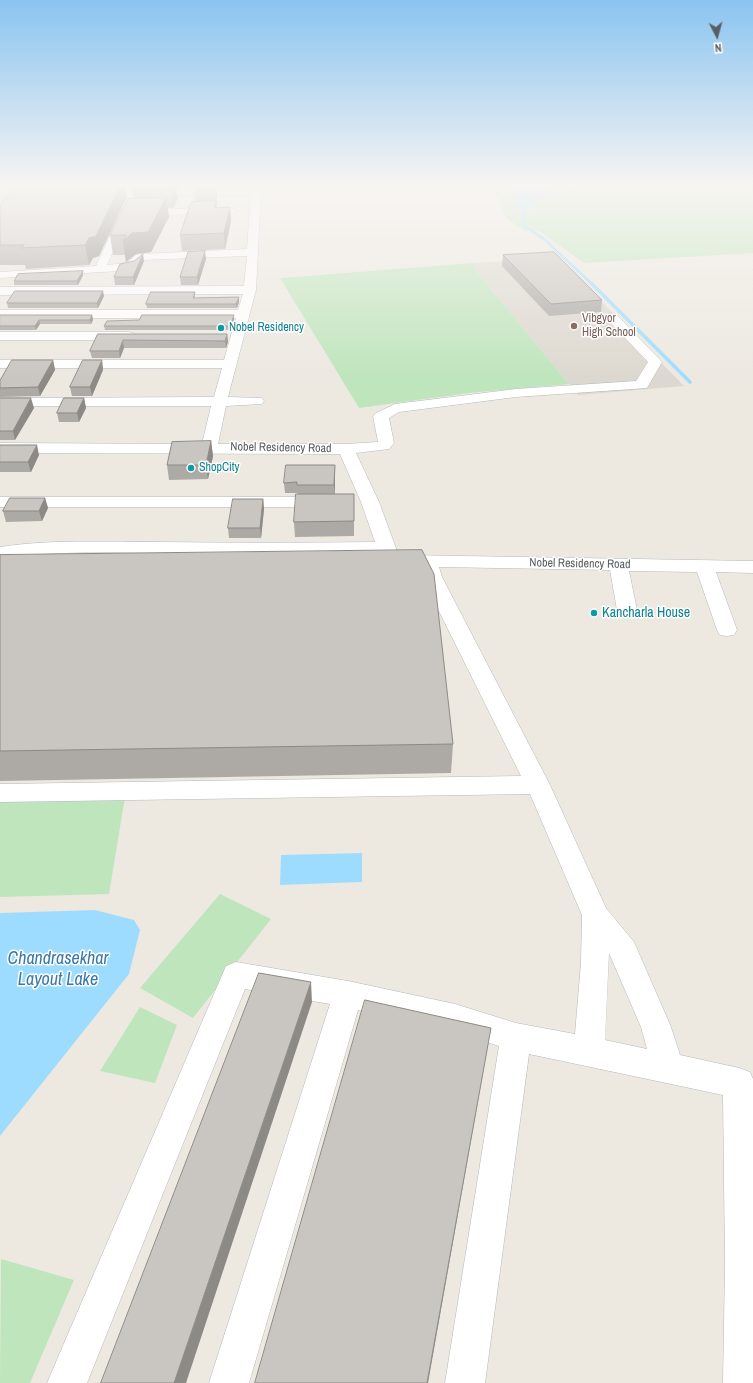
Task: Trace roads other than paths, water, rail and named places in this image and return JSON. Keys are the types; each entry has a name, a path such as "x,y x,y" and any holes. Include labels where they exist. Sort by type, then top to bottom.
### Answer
{"street":[{"path":"100,269 110,249"},
{"path":"209,448 250,290 252,249"},
{"path":"0,275 128,266 140,257 252,252"},
{"path":"0,291 250,290"},
{"path":"0,314 244,314"},
{"path":"346,449 383,446 386,443 382,416 395,408 516,393 642,385 644,376 652,368 655,362 612,316"},
{"path":"0,336 142,336"},
{"path":"222,336 237,336"},
{"path":"0,364 230,364"},
{"path":"0,402 257,401"},
{"name":"Nobel Residency Road","path":"0,448 346,449 354,502 390,553 405,561 753,567"},
{"path":"0,502 354,502"},
{"path":"0,553 17,550 96,547 286,549 390,553"},
{"path":"0,566 21,561 42,560 327,561 390,553"},
{"path":"433,562 432,577 538,785 596,915 624,951 656,1027 668,1068"},
{"path":"618,565 627,610"},
{"path":"704,566 727,630"},
{"path":"0,793 538,785"},
{"path":"589,1052 595,963 596,915"},
{"path":"67,1383 236,975 348,994 455,1018 516,1037 739,1083 743,1264 743,1383"},
{"path":"229,1383 348,994"},
{"path":"465,1383 516,1037"}],"water":[{"path":"362,853 362,882 280,885 281,855"},
{"name":"Chandrasekhar Layout Lake","path":"95,910 134,920 140,930 129,974 0,1136 0,913"}],"waterway":[{"path":"554,249 593,285"},
{"path":"593,285 690,382"}],"place":[{"name":"Vibgyor High School","path":"574,326"},
{"name":"Nobel Residency","path":"221,328"},
{"name":"ShopCity","path":"191,468"},
{"name":"Kancharla House","path":"594,613"}]}
